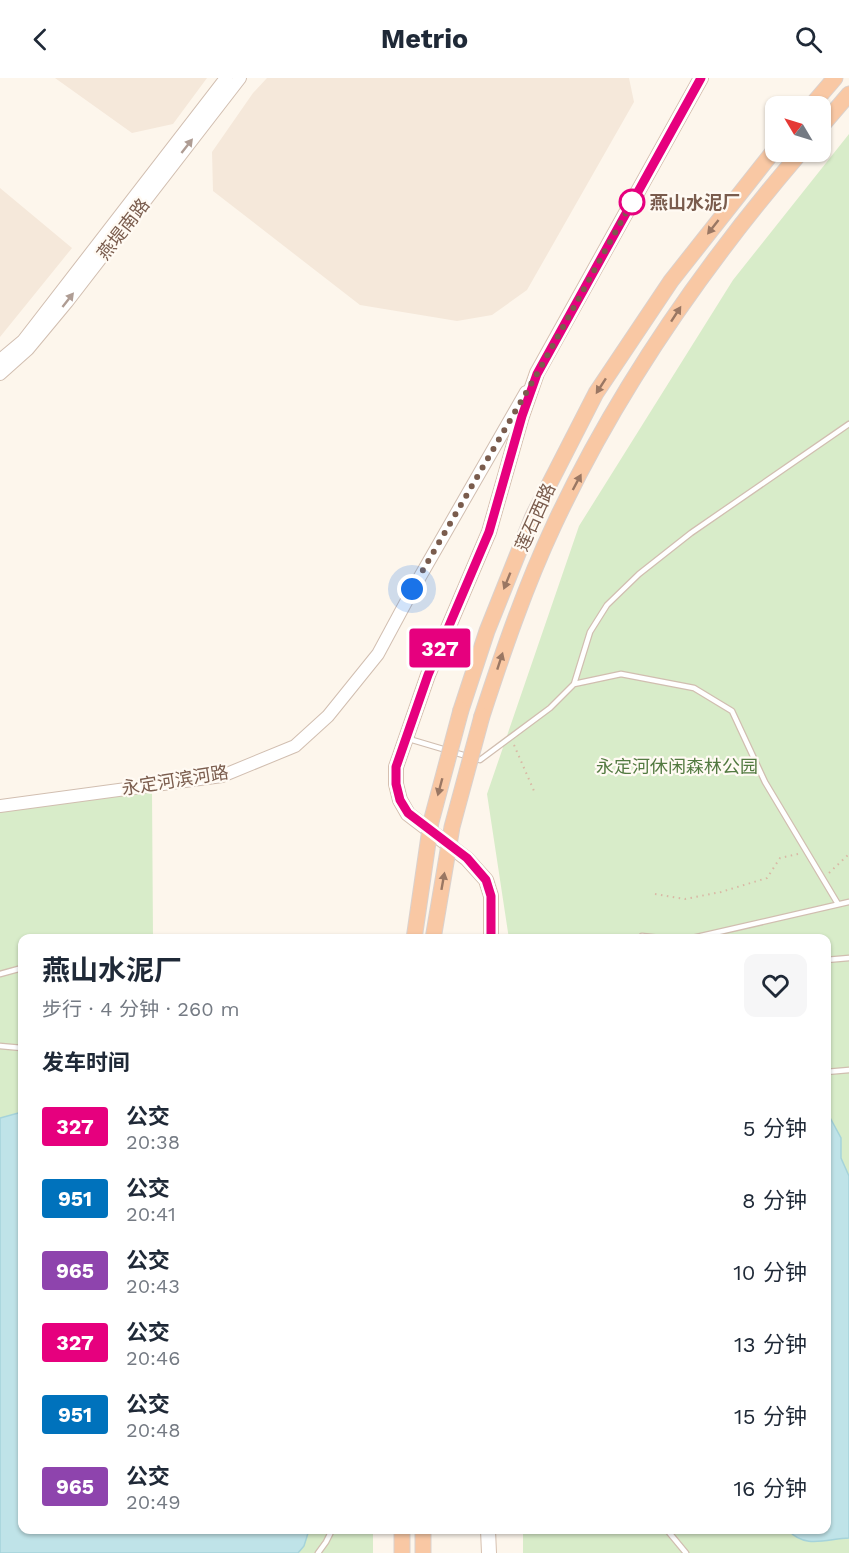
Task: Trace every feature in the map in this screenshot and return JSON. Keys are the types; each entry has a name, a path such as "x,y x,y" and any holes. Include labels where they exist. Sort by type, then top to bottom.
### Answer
{"highway":[{"path":"820,96 835,78"},
{"path":"831,115 849,94"},
{"name":"莲石西路","path":"415,934 431,822 460,710 487,631 533,516 596,393 671,281 765,162"},
{"name":"莲石西路","path":"434,934 452,827 482,716 507,641 553,526 617,405 690,294 792,162"},
{"path":"402,1534 402,1553"},
{"path":"423,1534 423,1553"}],"main road":[{"path":"490,934 491,896 486,880 467,858 408,813 400,800 396,784 396,767 428,675 489,532 522,416 537,374 698,79"},
{"path":"488,1534 489,1553"}],"street":[{"name":"燕堤南路","path":"0,360 23,341 226,78"},
{"name":"燕堤南路","path":"0,374 28,349 67,302 240,78"},
{"name":"永定河滨河路","path":"0,806 222,776 295,746 328,716 378,654 412,589 537,374"}],"lane":[{"path":"406,739 480,759 511,737 549,708 574,684 590,632 607,605 639,574 691,533 849,424"},
{"path":"574,684 621,674 694,688 732,711 765,782 838,904"},
{"path":"709,934 849,902"},
{"path":"831,960 849,958"},
{"path":"0,974 18,969"},
{"path":"0,1046 18,1048"},
{"path":"831,1072 849,1070"},
{"path":"318,1553 330,1534"},
{"path":"670,1534 686,1553"}],"path":[{"path":"511,737 534,791"},
{"path":"655,894 685,899 721,892 766,878 780,858 807,852"},
{"path":"823,879 849,854"}],"shaded area":[{"path":"55,78 207,78 173,124 132,133"},
{"path":"267,78 629,78 634,102 527,290 492,315 457,321 360,305 213,191 212,152 253,93"},
{"path":"0,188 72,248 0,337"}],"green space":[{"name":"永定河休闲森林公园","path":"849,134 849,1553 523,1553 523,1534 831,1534 831,934 508,934 487,794 579,526 733,280 827,162 831,162 831,157"},
{"path":"152,791 153,934 18,934 18,1534 373,1534 373,1553 0,1553 0,812"}],"water":[{"path":"18,1113 18,1534 308,1534 304,1546 298,1553 0,1553 0,1118"},
{"path":"831,1119 841,1138 841,1158 849,1176 849,1538 816,1542 793,1534 831,1534"}],"bus line":[{"name":"327","path":"491,934 491,896 486,880 467,858 408,813 400,800 396,784 396,767 428,675 489,532 511,452 537,374 701,78"}],"place":[{"name":"燕山水泥厂","path":"632,202"}],"route":[{"path":"412,589 537,374 632,202"}]}
